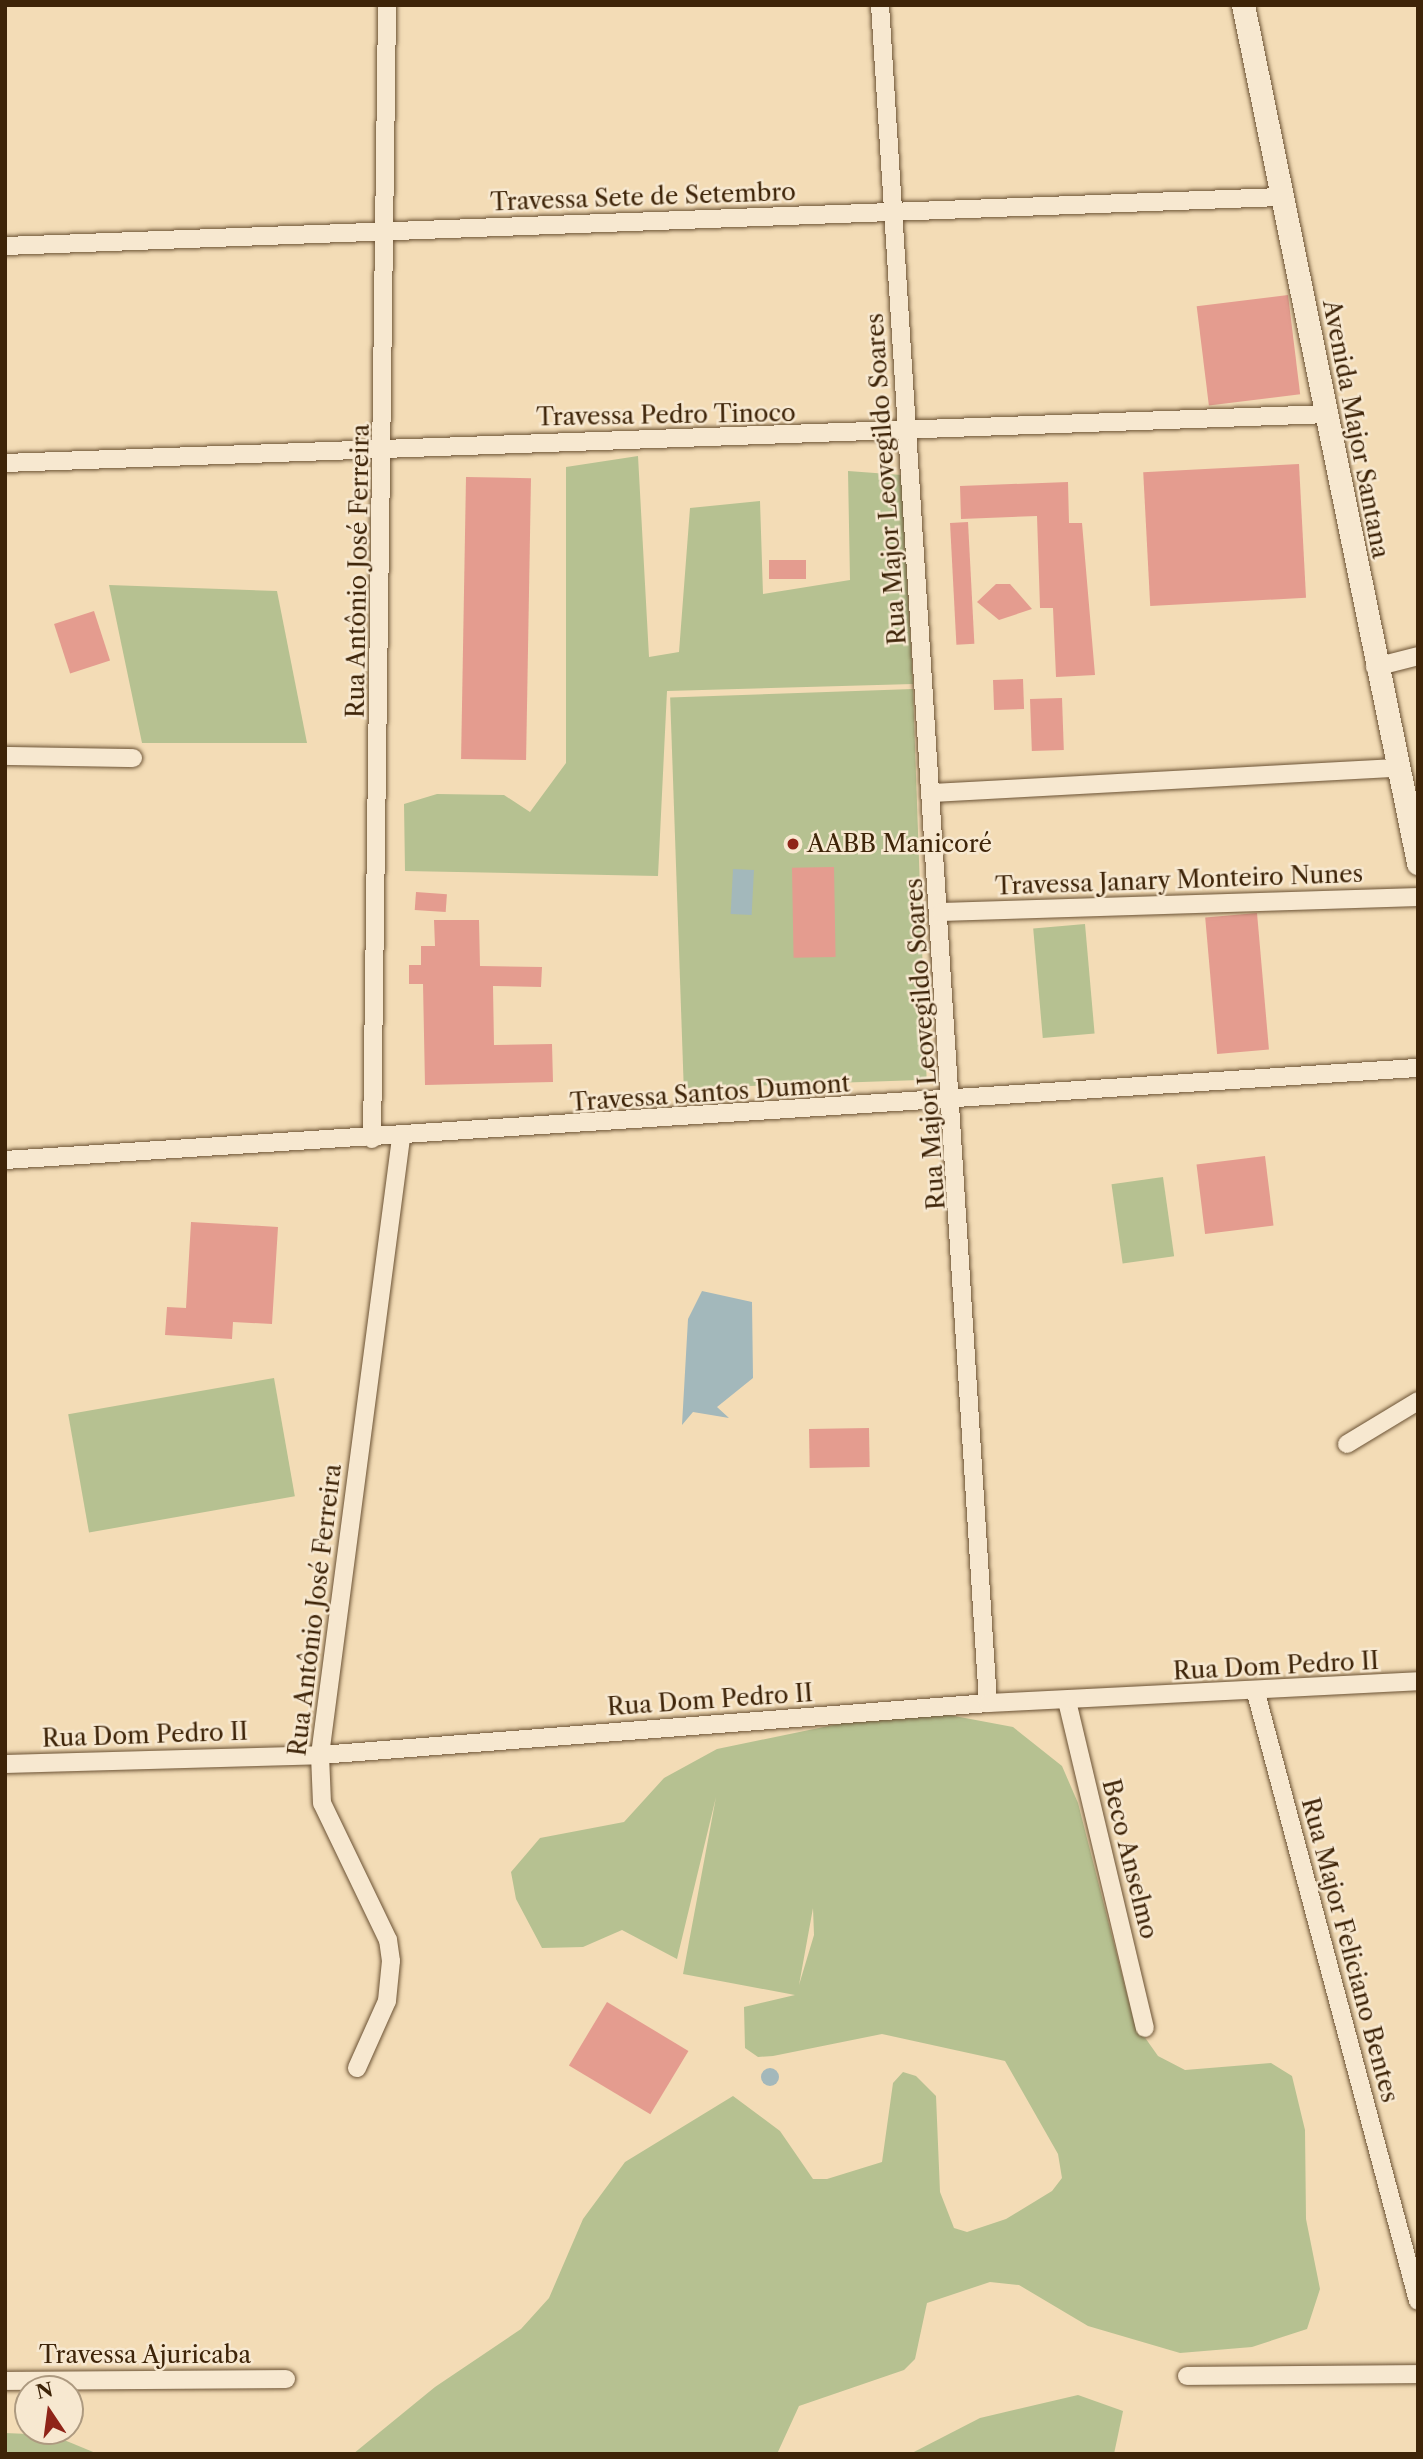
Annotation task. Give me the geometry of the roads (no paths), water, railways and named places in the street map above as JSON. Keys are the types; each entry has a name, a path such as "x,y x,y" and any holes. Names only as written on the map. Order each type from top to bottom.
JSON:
{"street":[{"name":"Rua Antônio José Ferreira","path":"372,1139 385,447 387,5"},
{"name":"Rua Major Leovegildo Soares","path":"880,5 905,434 942,912 988,1703"},
{"name":"Avenida Major Santana","path":"1242,5 1328,414 1396,768 1418,863"},
{"name":"Travessa Sete de Setembro","path":"5,246 1282,197"},
{"name":"Travessa Pedro Tinoco","path":"5,463 385,447 905,434 1328,414"},
{"path":"1376,667 1418,656"},
{"path":"5,756 133,758"},
{"path":"932,793 1396,768"},
{"name":"Travessa Janary Monteiro Nunes","path":"942,912 1418,897"},
{"name":"Travessa Santos Dumont","path":"5,1160 401,1138 1418,1068"},
{"name":"Rua Antônio José Ferreira","path":"357,2068 387,2001 391,1961 388,1940 322,1803 320,1755 401,1138"},
{"path":"1347,1444 1418,1401"},
{"name":"Rua Dom Pedro II","path":"5,1764 320,1755 988,1703 1256,1693 1418,1681"},
{"name":"Rua Major Feliciano Bentes","path":"1256,1693 1418,2301"},
{"name":"Beco Anselmo","path":"1066,1701 1145,2028"},
{"path":"1187,2376 1418,2374"},
{"name":"Travessa Ajuricaba","path":"5,2381 286,2379"}],"place":[{"name":"AABB Manicoré","path":"793,844"}]}
